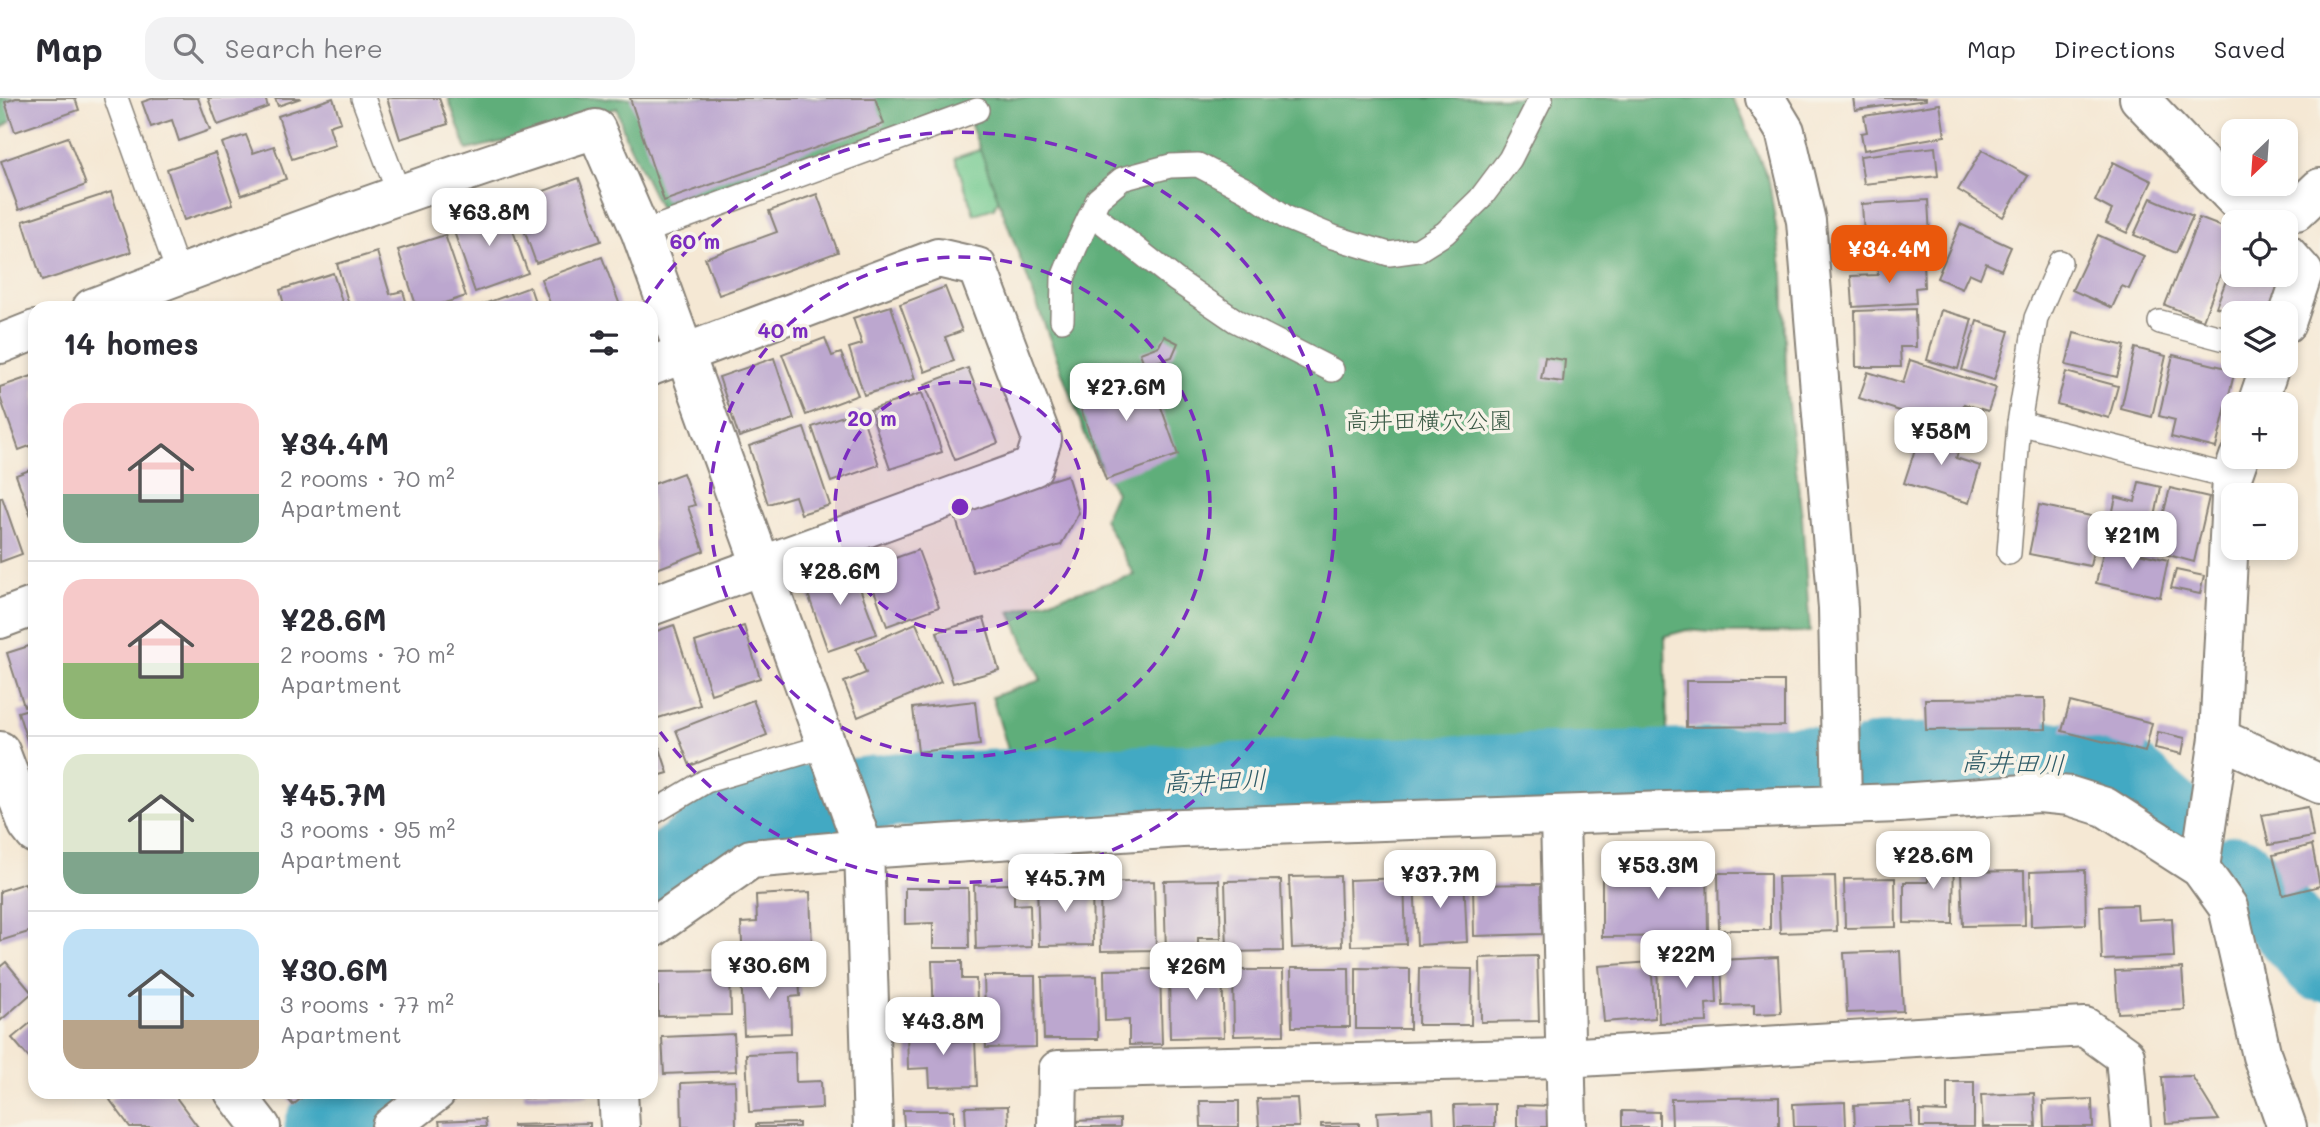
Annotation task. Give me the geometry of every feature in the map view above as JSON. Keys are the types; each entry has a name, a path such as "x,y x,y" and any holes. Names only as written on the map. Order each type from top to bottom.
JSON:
{"street":[{"path":"1765,98 1785,131 1806,221 1838,608 1842,805"},
{"path":"2139,98 2246,210"},
{"path":"110,301 399,194 596,130 641,233 655,301"},
{"path":"2194,155 2221,170"},
{"path":"2268,196 2296,211 2320,188"},
{"path":"658,604 1033,467 1042,439 977,267 938,258 667,359"},
{"path":"2298,266 2303,272 2298,287"},
{"path":"658,315 667,359 761,568 864,849 873,1127"},
{"path":"0,344 28,333"},
{"path":"2200,868 2219,738 2235,469"},
{"path":"0,619 28,609"},
{"path":"2219,738 2320,784"},
{"path":"0,751 25,830"},
{"path":"658,924 751,859 1182,828 1842,805 2039,793 2070,796 2105,807 2200,868 2228,907 2262,1056 2287,1127"},
{"path":"1560,816 1563,1058 1567,1127"},
{"path":"1056,1127 1058,1070 1563,1058 2085,1027 2125,1056 2131,1127"},
{"path":"239,1099 261,1127"},
{"path":"391,1127 427,1099"},
{"path":"618,1099 620,1127"}],"lane":[{"path":"116,98 179,275"},
{"path":"363,98 399,194"},
{"path":"1062,320 1063,278 1098,199 1122,179 1170,166 1198,165 1246,190 1287,218 1333,237 1389,254 1418,250 1445,233 1480,199 1510,159 1542,98"},
{"path":"641,233 977,110"},
{"path":"1092,214 1236,321 1332,370"},
{"path":"2009,553 2019,423 2036,318 2060,262"},
{"path":"2160,322 2221,338"},
{"path":"2019,423 2221,464"},
{"path":"658,810 706,781 838,778"}],"green space":[{"path":"0,98 29,98 17,117 0,129"},
{"name":"高井田横穴公園","path":"448,98 1731,98 1740,112 1769,181 1783,273 1787,396 1802,516 1810,632 1723,633 1687,630 1665,636 1667,733 1608,739 1531,738 1413,746 1348,754 1205,749 1012,763 992,697 1041,680 1010,612 1134,575 1104,519 1116,492 1090,448 965,109 849,144 660,209 625,136 617,108 539,133 467,150"},
{"path":"994,145 1007,182 994,208 974,214 955,158"}],"building":[{"path":"16,98 75,98 79,110 15,132 5,102"},
{"path":"154,98 198,98 210,130 179,141 172,120 151,127 142,102"},
{"path":"208,98 265,98 268,107 218,125"},
{"path":"275,98 301,98 278,106"},
{"path":"333,98 341,122 329,126 335,145 292,159 278,116"},
{"path":"387,98 439,98 448,124 400,139"},
{"path":"630,98 875,98 884,124 664,201"},
{"path":"1853,98 1926,98 1926,100 1855,110"},
{"path":"1940,104 1945,136 1864,150 1861,133 1867,132 1864,116"},
{"path":"246,135 253,153 274,146 286,179 241,195 222,143"},
{"path":"68,137 86,185 19,210 1,161"},
{"path":"1935,147 1938,176 1864,184 1860,156"},
{"path":"1982,150 2028,176 2003,217 1958,190"},
{"path":"215,153 233,204 184,220 167,169"},
{"path":"2113,162 2152,181 2127,233 2106,223 2112,210 2095,201"},
{"path":"579,178 601,241 536,263 514,202"},
{"path":"111,192 131,252 42,281 23,221"},
{"path":"817,194 838,252 719,295 705,258 777,232 769,211"},
{"path":"2151,198 2193,216 2176,253 2134,235"},
{"path":"1928,200 1930,237 1914,238 1914,249 1865,251 1862,204"},
{"path":"504,205 528,273 475,292 451,223"},
{"path":"2199,218 2221,226 2221,273 2203,320 2165,305"},
{"path":"1960,224 2011,247 2001,270 1986,263 1980,278 1969,273 1962,289 1937,278"},
{"path":"445,235 466,296 451,301 415,301 398,250"},
{"path":"2098,235 2144,256 2129,289 2122,286 2112,308 2072,290"},
{"path":"377,252 390,294 403,291 406,301 348,301 337,264"},
{"path":"602,257 618,301 549,301 541,279"},
{"path":"1923,261 1924,287 1915,288 1916,303 1853,307 1851,276 1878,275 1877,263"},
{"path":"333,273 342,301 283,301 280,290"},
{"path":"530,287 535,301 492,301"},
{"path":"945,287 962,331 945,337 954,361 925,372 900,304"},
{"path":"2224,287 2282,287 2277,301 2221,301 2221,309 2216,307"},
{"path":"891,306 915,379 864,395 849,348 862,344 853,318"},
{"path":"1915,309 1916,347 1900,347 1901,367 1856,367 1855,311"},
{"path":"1941,310 1972,319 1958,369 1927,360"},
{"path":"1977,321 2009,331 1994,380 1962,370"},
{"path":"2074,333 2125,346 2117,377 2066,365"},
{"path":"1164,336 1178,343 1172,357 1145,366 1140,353 1159,346"},
{"path":"825,338 832,356 841,353 858,395 806,415 782,354"},
{"path":"2135,348 2166,356 2152,417 2121,409"},
{"path":"2173,355 2221,367 2221,378 2233,378 2230,392 2221,392 2221,427 2216,448 2171,437 2175,420 2159,416"},
{"path":"1545,357 1565,360 1563,382 1541,379"},
{"path":"774,358 794,419 739,437 719,377"},
{"path":"1910,360 1996,388 1988,411 1964,404 1957,429 1859,398 1868,372 1903,383"},
{"path":"1140,366 1145,378 1150,376 1178,455 1106,480 1078,401 1083,399 1079,388"},
{"path":"968,368 998,443 955,460 925,384"},
{"path":"2066,372 2118,386 2109,418 2057,404"},
{"path":"28,377 28,447 19,450 0,397 0,387"},
{"path":"922,393 942,452 890,469 870,410"},
{"path":"860,410 879,465 831,482 812,427"},
{"path":"804,428 830,505 801,514 795,496 768,504 749,446"},
{"path":"1922,428 1962,441 1956,458 1980,466 1969,503 1904,483"},
{"path":"28,471 28,508 16,475"},
{"path":"683,473 695,505 688,507 704,551 658,568 658,482"},
{"path":"1067,475 1079,513 1061,545 973,572 953,510"},
{"path":"2139,482 2161,487 2149,547 2107,538 2116,497 2135,502"},
{"path":"2170,488 2209,497 2194,562 2154,551"},
{"path":"2,497 22,554 0,562 0,498"},
{"path":"2039,505 2100,518 2090,566 2029,554"},
{"path":"2105,545 2168,560 2160,597 2096,583"},
{"path":"918,550 939,607 887,626 866,568"},
{"path":"851,564 877,634 828,651 803,580"},
{"path":"2176,570 2204,576 2200,594 2171,588"},
{"path":"984,618 999,670 953,683 937,632"},
{"path":"916,623 941,682 858,717 844,682 866,673 856,649"},
{"path":"674,625 700,705 658,718 658,631"},
{"path":"744,626 760,678 711,694 695,642"},
{"path":"28,646 28,705 24,706 7,653"},
{"path":"1686,681 1784,681 1784,726 1686,727"},
{"path":"2045,698 2046,729 1926,730 1925,699"},
{"path":"753,700 767,735 690,766 676,730"},
{"path":"975,701 980,745 918,752 913,708"},
{"path":"2070,702 2152,723 2145,752 2062,731"},
{"path":"28,709 28,744 18,712"},
{"path":"2158,732 2185,738 2182,754 2155,748"},
{"path":"658,742 668,773 658,776"},
{"path":"2308,807 2313,837 2269,845 2262,815"},
{"path":"2312,845 2320,886 2283,895 2273,855"},
{"path":"1929,846 1954,846 1953,924 1904,923 1904,882 1928,882"},
{"path":"1707,859 1708,936 1602,937 1602,877 1650,876 1649,860"},
{"path":"2085,870 2086,924 2031,926 2030,872"},
{"path":"2024,871 2025,925 1963,926 1961,872"},
{"path":"1718,873 1770,873 1770,930 1719,930"},
{"path":"1340,876 1342,946 1292,948 1289,877"},
{"path":"1464,876 1467,942 1417,945 1414,878"},
{"path":"1835,876 1837,931 1780,933 1778,877"},
{"path":"1404,878 1406,944 1351,946 1349,880"},
{"path":"1895,878 1896,927 1845,928 1844,879"},
{"path":"1219,880 1221,938 1198,938 1198,951 1166,952 1164,881"},
{"path":"1281,880 1283,951 1227,952 1225,881"},
{"path":"1154,881 1156,950 1101,951 1100,883"},
{"path":"25,883 28,893 28,932 0,941 0,891"},
{"path":"1092,883 1093,945 1039,946 1037,884"},
{"path":"1014,884 1014,905 1030,904 1031,947 976,949 974,885"},
{"path":"1541,884 1542,934 1474,936 1473,885"},
{"path":"905,888 968,888 969,948 933,948 933,923 905,924"},
{"path":"810,892 812,948 788,949 788,959 743,961 741,923 757,922 756,895"},
{"path":"2137,905 2138,920 2172,918 2174,957 2102,960 2100,906"},
{"path":"1900,951 1903,1011 1847,1013 1844,953"},
{"path":"1537,956 1539,1021 1481,1022 1480,958"},
{"path":"1778,957 1781,1013 1754,1014 1754,1005 1723,1006 1721,960"},
{"path":"1715,959 1717,1003 1706,1004 1707,1022 1659,1023 1657,961"},
{"path":"932,961 962,961 962,979 976,979 978,1019 934,1020"},
{"path":"6,962 28,988 28,996 0,1021 0,967"},
{"path":"1651,962 1655,1018 1604,1022 1599,966"},
{"path":"1169,967 1222,967 1224,1037 1170,1038"},
{"path":"1291,968 1349,968 1350,1027 1292,1027"},
{"path":"1356,968 1410,969 1410,1029 1356,1029"},
{"path":"1419,968 1472,969 1471,1025 1418,1025"},
{"path":"2182,968 2185,1010 2118,1013 2115,971"},
{"path":"1160,969 1162,1044 1129,1045 1129,1020 1105,1021 1104,970"},
{"path":"1233,970 1283,970 1284,1035 1234,1036"},
{"path":"730,971 731,1015 658,1016 658,972"},
{"path":"799,971 800,996 790,997 791,1033 744,1035 741,973"},
{"path":"984,976 1035,976 1036,1047 986,1048"},
{"path":"1097,976 1098,1039 1044,1039 1042,977"},
{"path":"28,1025 28,1057 12,1038"},
{"path":"953,1028 953,1041 975,1040 977,1086 930,1087 929,1068 908,1069 907,1029"},
{"path":"734,1034 736,1071 664,1074 662,1037"},
{"path":"795,1052 796,1082 821,1081 822,1108 749,1112 746,1054"},
{"path":"2192,1076 2219,1120 2166,1123 2162,1077"},
{"path":"735,1081 736,1127 682,1127 681,1083"},
{"path":"1947,1082 1974,1082 1974,1127 1920,1127 1920,1111 1947,1112"},
{"path":"2034,1093 2036,1127 1983,1127 1981,1095"},
{"path":"1779,1097 1779,1127 1672,1127 1671,1099"},
{"path":"1297,1098 1299,1127 1259,1127 1257,1099"},
{"path":"177,1099 198,1127 130,1127 110,1100"},
{"path":"288,1099 300,1099 293,1105"},
{"path":"2092,1099 2093,1127 2044,1127 2043,1101"},
{"path":"1200,1101 1239,1101 1239,1127 1201,1127"},
{"path":"1845,1102 1846,1127 1794,1127 1793,1104"},
{"path":"1911,1103 1912,1127 1855,1127 1854,1105"},
{"path":"1495,1104 1495,1127 1455,1127 1454,1105"},
{"path":"1517,1105 1556,1106 1556,1127 1517,1127"},
{"path":"1008,1106 1009,1127 966,1127 965,1107"},
{"path":"1433,1109 1434,1127 1378,1127 1377,1112"},
{"path":"903,1110 954,1110 954,1127 904,1127"},
{"path":"1622,1111 1659,1112 1659,1127 1622,1127"},
{"path":"485,1119 486,1127 440,1127 439,1121"},
{"path":"1120,1119 1120,1127 1074,1127 1074,1121"},
{"path":"590,1123 590,1127 513,1127 513,1125"},
{"path":"799,1123 799,1127 756,1127 756,1124"},
{"path":"1359,1123 1359,1127 1321,1127 1321,1124"}],"waterway":[{"name":"高井田川","path":"1879,761 2049,758 2119,771 2172,817"},
{"name":"高井田川","path":"658,876 749,810 896,790 1804,763"},
{"name":"高井田川","path":"2236,872 2257,890 2320,964"},
{"name":"高井田川","path":"322,1127 364,1099"}]}
